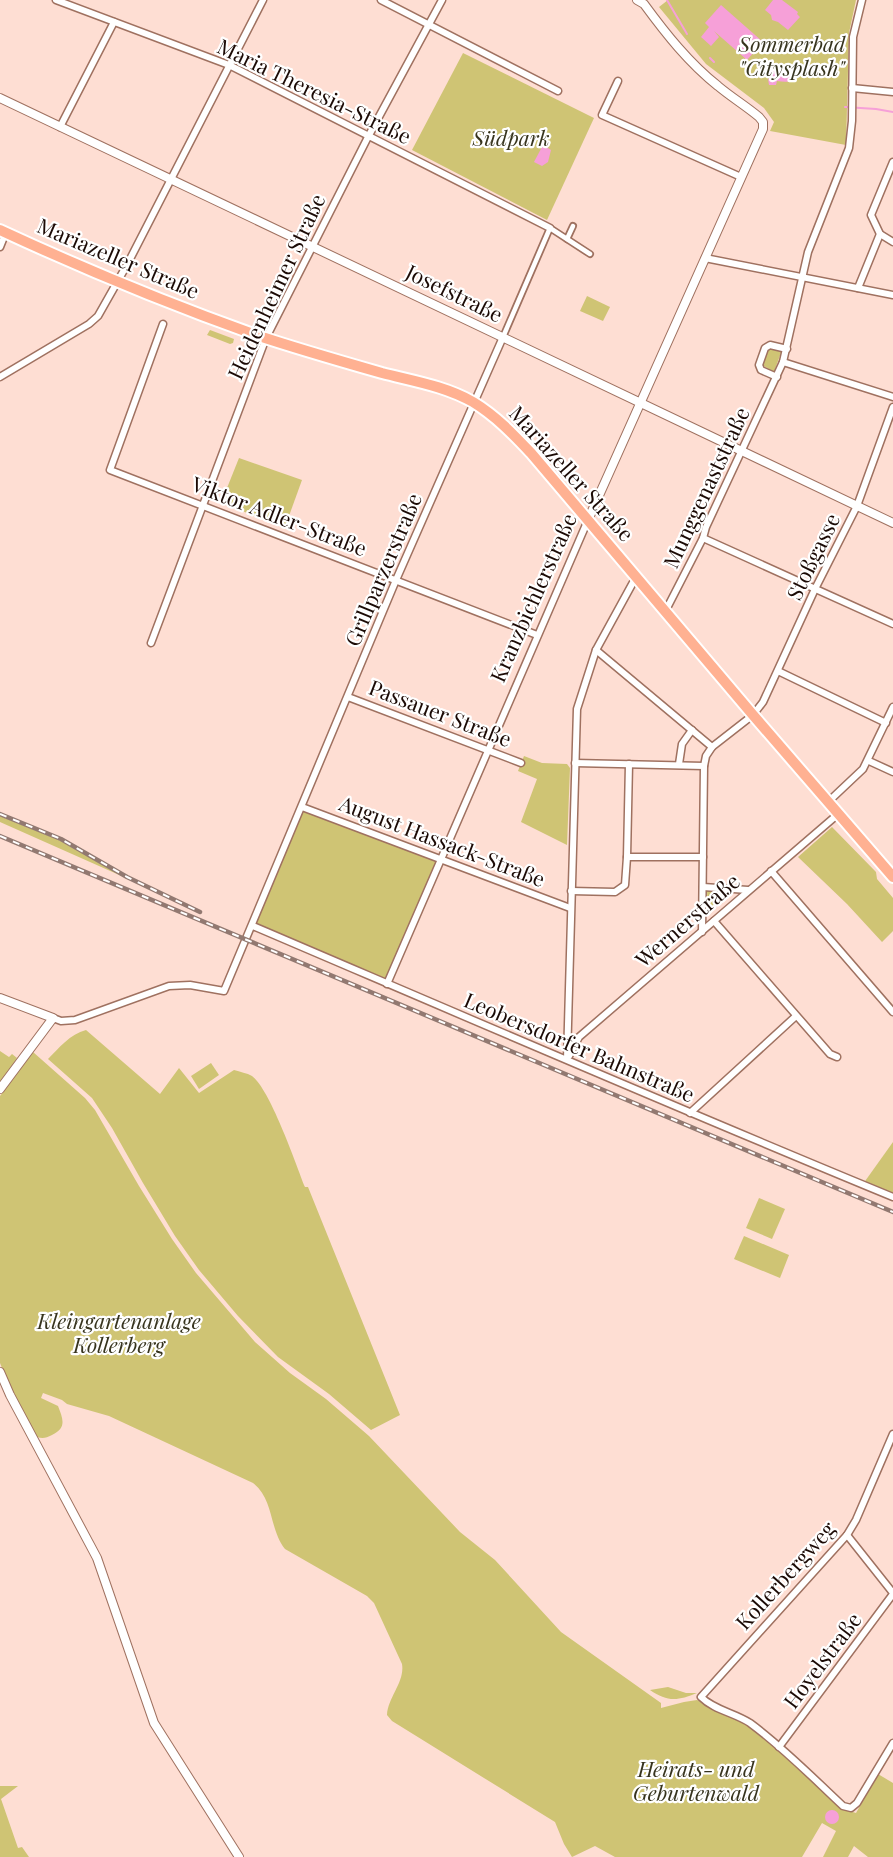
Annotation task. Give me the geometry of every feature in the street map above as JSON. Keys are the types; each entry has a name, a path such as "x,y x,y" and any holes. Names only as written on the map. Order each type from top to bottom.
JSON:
{"main road":[{"name":"Mariazeller Straße","path":"3,234 117,282 266,338 445,390 473,403 504,425 531,453 893,878"}],"street":[{"name":"Maria Theresia-Straße","path":"56,0 229,66 550,228"},
{"path":"0,377 93,321 117,282 263,0"},
{"path":"381,0 558,91"},
{"name":"Heidenheimer Straße","path":"151,643 266,338 368,137 442,0"},
{"name":"Munggenaststraße","path":"665,612 704,538 706,527 783,362 808,252 849,148 853,102 853,37 862,0"},
{"name":"Kranzbichlerstraße","path":"387,984 537,635 762,131 763,122 759,117 699,70 644,1"},
{"path":"60,127 114,22"},
{"path":"618,81 602,115 741,177"},
{"path":"852,88 893,93"},
{"name":"Josefstraße","path":"0,98 893,523"},
{"path":"893,162 871,213 880,234 893,242"},
{"path":"567,239 573,226"},
{"path":"550,228 590,254"},
{"name":"Grillparzerstraße","path":"53,1018 61,1021 75,1020 170,986 190,985 224,991 396,580 550,228"},
{"path":"0,247 3,234"},
{"path":"858,288 880,234"},
{"path":"705,258 893,295"},
{"name":"Viktor Adler-Straße","path":"163,324 110,470 537,635"},
{"path":"777,376 761,370 759,365 765,348 770,345 787,349"},
{"path":"783,362 893,397"},
{"name":"Stoßgasse","path":"712,747 753,715 763,702 815,589 857,506 893,407"},
{"path":"704,538 893,624"},
{"path":"567,1059 578,709 596,650 636,577"},
{"path":"596,650 712,747 704,766 702,932"},
{"path":"778,671 886,723"},
{"name":"Passauer Straße","path":"348,697 521,762"},
{"path":"827,803 863,769 893,707"},
{"path":"679,764 682,744 692,730"},
{"path":"869,760 893,772"},
{"path":"575,763 704,766"},
{"path":"571,891 615,892 625,885 629,764"},
{"name":"August Hassack-Straße","path":"302,807 570,908"},
{"name":"Wernerstraße","path":"567,1059 579,1037 837,815"},
{"path":"627,857 703,857"},
{"path":"771,871 893,1012"},
{"path":"703,887 748,890"},
{"path":"714,921 830,1054 837,1057"},
{"name":"Leobersdorfer Bahnstraße","path":"253,926 457,1015 893,1197"},
{"path":"0,998 53,1018 0,1089"},
{"path":"690,1113 796,1016"},
{"path":"0,1372 97,1557 154,1722 239,1857"},
{"name":"Kollerbergweg","path":"779,1747 745,1720 701,1697 847,1535 856,1520 893,1434"},
{"path":"847,1535 893,1594"},
{"name":"Hoyelstraße","path":"779,1747 893,1594"},
{"path":"779,1747 843,1806 851,1808 857,1803 893,1743"}],"green space":[{"name":"Sommerbad \"Citysplash\"","path":"668,0 856,0 849,33 846,145 770,131 774,122 764,108 706,64 659,7"},
{"name":"Südpark","path":"463,53 594,118 547,220 412,150"},
{"path":"587,296 610,307 603,321 580,311"},
{"path":"210,330 234,339 233,343 230,344 207,335"},
{"path":"771,347 782,350 774,372 762,365 767,349"},
{"path":"239,458 302,480 285,527 221,503"},
{"path":"524,756 542,763 567,764 570,768 567,845 521,822 537,779 518,771"},
{"path":"302,807 441,860 387,984 253,926"},
{"path":"0,816 59,840 126,878 0,822"},
{"path":"832,827 876,872 877,879 893,898 893,931 882,942 847,904 798,857"},
{"path":"728,890 731,893 721,902 718,899 713,903 715,907 708,911 707,891"},
{"path":"86,1030 160,1094 179,1068 199,1093 234,1070 252,1076 259,1084 282,1128 305,1187 308,1187 400,1415 371,1430 329,1394 278,1357 238,1316 199,1270 175,1236 92,1098 48,1059 70,1038"},
{"path":"0,1051 9,1057 12,1054 17,1058 0,1084"},
{"path":"33,1052 85,1098 95,1110 172,1239 196,1273 255,1342 369,1436 460,1532 495,1560 561,1632 661,1703 661,1708 697,1700 744,1722 778,1749 843,1809 856,1813 878,1774 893,1783 893,1857 868,1857 854,1846 848,1857 823,1857 836,1831 822,1823 802,1857 615,1857 595,1846 572,1857 555,1822 392,1721 387,1715 388,1708 401,1677 402,1664 374,1603 367,1596 285,1549 276,1532 265,1497 253,1483 109,1416 67,1404 43,1393 41,1398 58,1406 62,1426 52,1435 44,1438 37,1437 0,1363 0,1096"},
{"path":"211,1063 219,1075 199,1089 191,1076"},
{"path":"893,1142 893,1197 863,1184"},
{"path":"759,1198 785,1209 772,1239 746,1228"},
{"path":"744,1236 789,1255 780,1278 734,1259"},
{"path":"668,1687 686,1693 697,1693 673,1699 662,1697 650,1690"},
{"path":"0,1786 18,1786 1,1799 18,1848 22,1847 29,1857 0,1857"}],"shaded area":[{"path":"773,0 782,0 798,12 800,17 788,30 772,20 771,15 765,10"},
{"path":"721,5 763,42 747,60 714,31 719,37 711,46 701,37 709,27 705,23"},
{"path":"771,64 775,66 775,77 784,68 794,72 793,79 777,81 776,85 769,85 768,79 772,77 772,74 769,74"},
{"path":"543,145 551,150 548,162 542,166 534,162"},
{"path":"832,1810 837,1812 839,1817 837,1822 832,1824 827,1822 825,1817 827,1812"}],"waterway":[{"path":"667,0 687,34"},
{"path":"710,58 714,62"},
{"path":"845,107 893,112"}],"railway":[{"path":"0,814 61,839 127,877 200,912"},
{"path":"0,836 893,1212"}],"park label":[{"name":"Kleingartenanlage Kollerberg","path":"119,1334"},
{"name":"Heirats- und Geburtenwald","path":"696,1782"}]}
